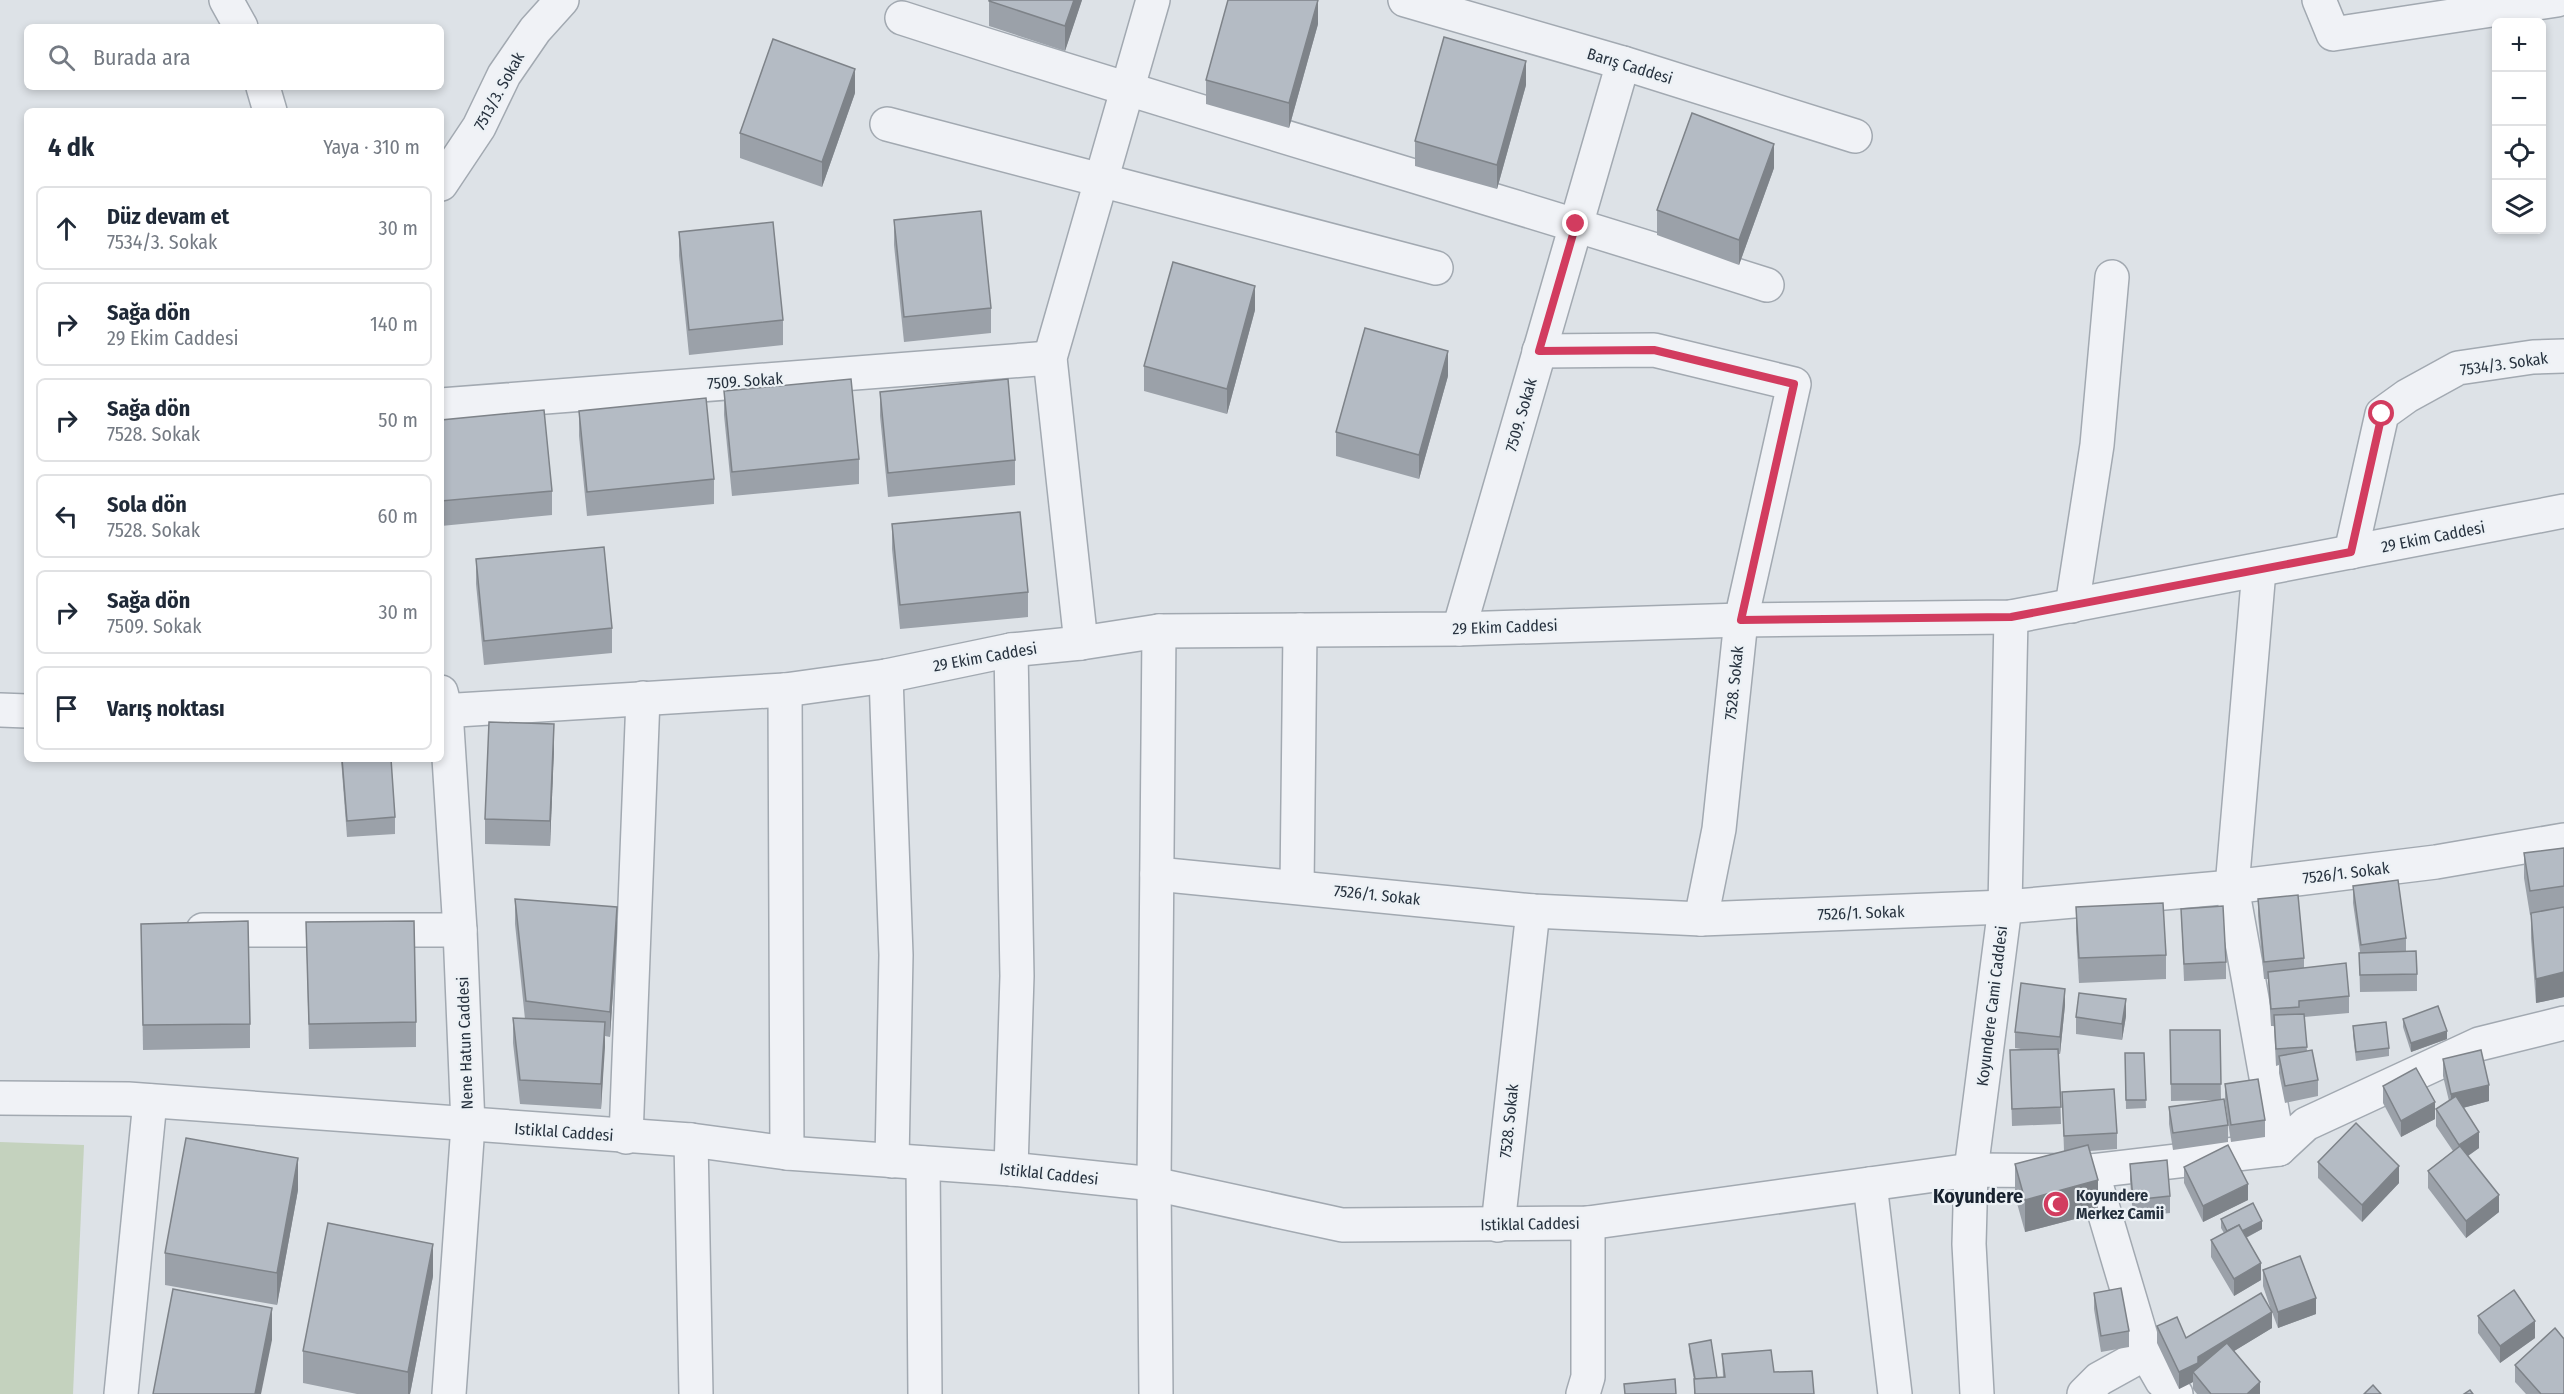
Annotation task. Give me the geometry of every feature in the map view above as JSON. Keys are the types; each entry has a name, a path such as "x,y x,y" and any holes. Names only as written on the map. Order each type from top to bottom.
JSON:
{"street":[{"path":"226,0 239,24"},
{"name":"7513/3. Sokak","path":"444,180 479,127 504,75 535,30 562,0"},
{"path":"1081,644 1050,358 1154,0"},
{"name":"Barış Caddesi","path":"1405,0 1623,63 1855,136"},
{"path":"2319,0 2333,34 2558,0"},
{"path":"902,18 1127,91 1576,224 1767,285"},
{"name":"7509. Sokak","path":"1460,629 1623,63"},
{"path":"264,90 269,108"},
{"path":"886,124 1436,268"},
{"path":"2072,606 2097,445 2112,277"},
{"name":"7528. Sokak","path":"1539,351 1654,350 1794,384 1741,620 1719,829 1701,919"},
{"name":"7534/3. Sokak","path":"2351,552 2382,414 2408,396 2458,369 2533,357 2564,356"},
{"name":"7509. Sokak","path":"444,405 1050,358"},
{"name":"29 Ekim Caddesi","path":"444,705 785,690 886,676 1011,650 1081,644 1159,632 1460,629 1741,620 2011,617 2564,511"},
{"path":"2259,570 2232,887 2278,1149"},
{"name":"Koyundere Cami Caddesi","path":"1977,1394 1969,1244 1971,1170 2005,907 2011,617"},
{"path":"1297,887 1300,630"},
{"path":"1156,1394 1154,1184 1159,632"},
{"path":"1011,650 1017,976 1011,1169"},
{"path":"886,676 896,955 925,1394"},
{"path":"785,690 787,1153"},
{"path":"626,1137 643,698"},
{"path":"0,711 24,711"},
{"name":"Nene Hatun Caddesi","path":"444,718 460,930 468,1125 449,1394"},
{"name":"7526/1. Sokak","path":"1157,873 1533,911 1701,919 2005,907 2232,887 2436,862 2564,840"},
{"name":"7528. Sokak","path":"1498,1224 1533,911"},
{"path":"177,930 460,930"},
{"path":"2278,1149 2306,1124 2479,1044 2564,1023"},
{"name":"Istiklal Caddesi","path":"0,1098 150,1101 691,1140 787,1153 1011,1169 1154,1184 1342,1225 1588,1223 1971,1170 2092,1172 2278,1149"},
{"path":"121,1394 150,1101"},
{"path":"691,1140 696,1394"},
{"path":"2092,1172 2146,1353 2162,1381 2176,1394"},
{"path":"1870,1184 1895,1394"},
{"path":"1583,1394 1588,1377 1588,1223"},
{"path":"2084,1394 2099,1379 2146,1353"}],"green space":[{"path":"0,1142 84,1145 73,1394 0,1394"}],"building":[{"path":"989,0 1074,0 1065,26"},
{"path":"1228,0 1318,0 1289,103 1206,80"},
{"path":"1444,37 1526,61 1497,165 1415,141"},
{"path":"773,39 855,69 822,162 740,133"},
{"path":"1692,113 1774,144 1739,240 1657,210"},
{"path":"981,211 991,308 904,317 894,220"},
{"path":"773,222 783,320 689,330 679,232"},
{"path":"1173,262 1255,286 1227,389 1144,366"},
{"path":"1365,328 1448,351 1419,455 1336,432"},
{"path":"851,379 859,459 732,472 724,391"},
{"path":"1008,379 1015,460 888,473 880,392"},
{"path":"706,398 714,479 587,492 579,411"},
{"path":"544,410 552,491 444,501 444,420"},
{"path":"1020,512 1028,592 900,605 892,524"},
{"path":"604,547 612,628 484,641 476,559"},
{"path":"489,722 554,724 550,821 485,819"},
{"path":"342,762 391,762 395,817 347,821"},
{"path":"2564,848 2564,886 2530,891 2524,853"},
{"path":"2398,880 2406,938 2361,945 2353,886"},
{"path":"2298,895 2304,958 2264,962 2258,899"},
{"path":"515,899 617,907 610,1012 526,1001"},
{"path":"2163,903 2166,955 2079,958 2076,907"},
{"path":"2223,906 2226,962 2184,964 2181,909"},
{"path":"2564,907 2564,972 2536,979 2531,913"},
{"path":"248,921 250,1024 143,1025 141,924"},
{"path":"414,921 416,1022 309,1024 306,922"},
{"path":"2416,951 2417,974 2360,975 2359,953"},
{"path":"2346,963 2349,996 2299,1001 2299,1007 2271,1009 2268,972"},
{"path":"2021,983 2065,989 2060,1037 2015,1032"},
{"path":"2079,993 2126,999 2122,1024 2076,1017"},
{"path":"2438,1006 2447,1031 2411,1043 2403,1019"},
{"path":"2304,1014 2307,1047 2276,1049 2274,1015"},
{"path":"513,1018 605,1022 601,1084 520,1080"},
{"path":"2386,1022 2389,1048 2356,1052 2353,1026"},
{"path":"2170,1030 2220,1030 2221,1084 2171,1084"},
{"path":"2058,1049 2061,1107 2012,1109 2010,1050"},
{"path":"2312,1050 2318,1080 2285,1086 2279,1056"},
{"path":"2481,1050 2489,1085 2451,1094 2443,1059"},
{"path":"2125,1053 2144,1053 2146,1100 2126,1100"},
{"path":"2416,1068 2435,1102 2401,1121 2383,1086"},
{"path":"2258,1079 2265,1120 2231,1125 2225,1084"},
{"path":"2114,1089 2117,1133 2064,1136 2062,1092"},
{"path":"2456,1096 2479,1132 2459,1145 2436,1109"},
{"path":"2224,1099 2228,1125 2173,1133 2169,1107"},
{"path":"2356,1123 2399,1166 2362,1205 2318,1162"},
{"path":"186,1138 298,1158 277,1273 165,1253"},
{"path":"2088,1145 2098,1180 2025,1200 2015,1164"},
{"path":"2228,1145 2248,1184 2203,1206 2184,1167"},
{"path":"2460,1146 2499,1195 2466,1221 2428,1171"},
{"path":"2167,1160 2170,1196 2133,1200 2130,1164"},
{"path":"2253,1203 2262,1221 2242,1231 2239,1225 2227,1231 2221,1219"},
{"path":"328,1223 433,1244 408,1372 303,1351"},
{"path":"2239,1225 2261,1263 2234,1279 2211,1240"},
{"path":"2300,1256 2316,1298 2278,1312 2263,1270"},
{"path":"2121,1288 2129,1331 2101,1336 2094,1293"},
{"path":"173,1289 272,1308 255,1394 153,1394"},
{"path":"2514,1290 2535,1321 2500,1346 2478,1316"},
{"path":"2261,1293 2272,1312 2198,1357 2198,1363 2179,1372 2157,1326 2177,1317 2186,1338"},
{"path":"2555,1328 2564,1339 2564,1394 2541,1394 2515,1365"},
{"path":"1711,1340 1717,1378 1695,1379 1689,1344"},
{"path":"2227,1343 2260,1382 2247,1394 2211,1394 2193,1372"},
{"path":"1771,1350 1774,1372 1812,1371 1814,1394 1695,1394 1694,1379 1725,1377 1722,1354"},
{"path":"1675,1379 1676,1394 1625,1394 1624,1384"},
{"path":"2373,1385 2381,1394 2364,1394"}],"place":[{"name":"Koyundere Merkez Camii","path":"2056,1204"}],"district":[{"name":"Koyundere","path":"1978,1196"}],"route":[{"path":"1576,224 1539,351 1654,350 1794,384 1741,620 2011,617 2351,552 2382,414"}]}
